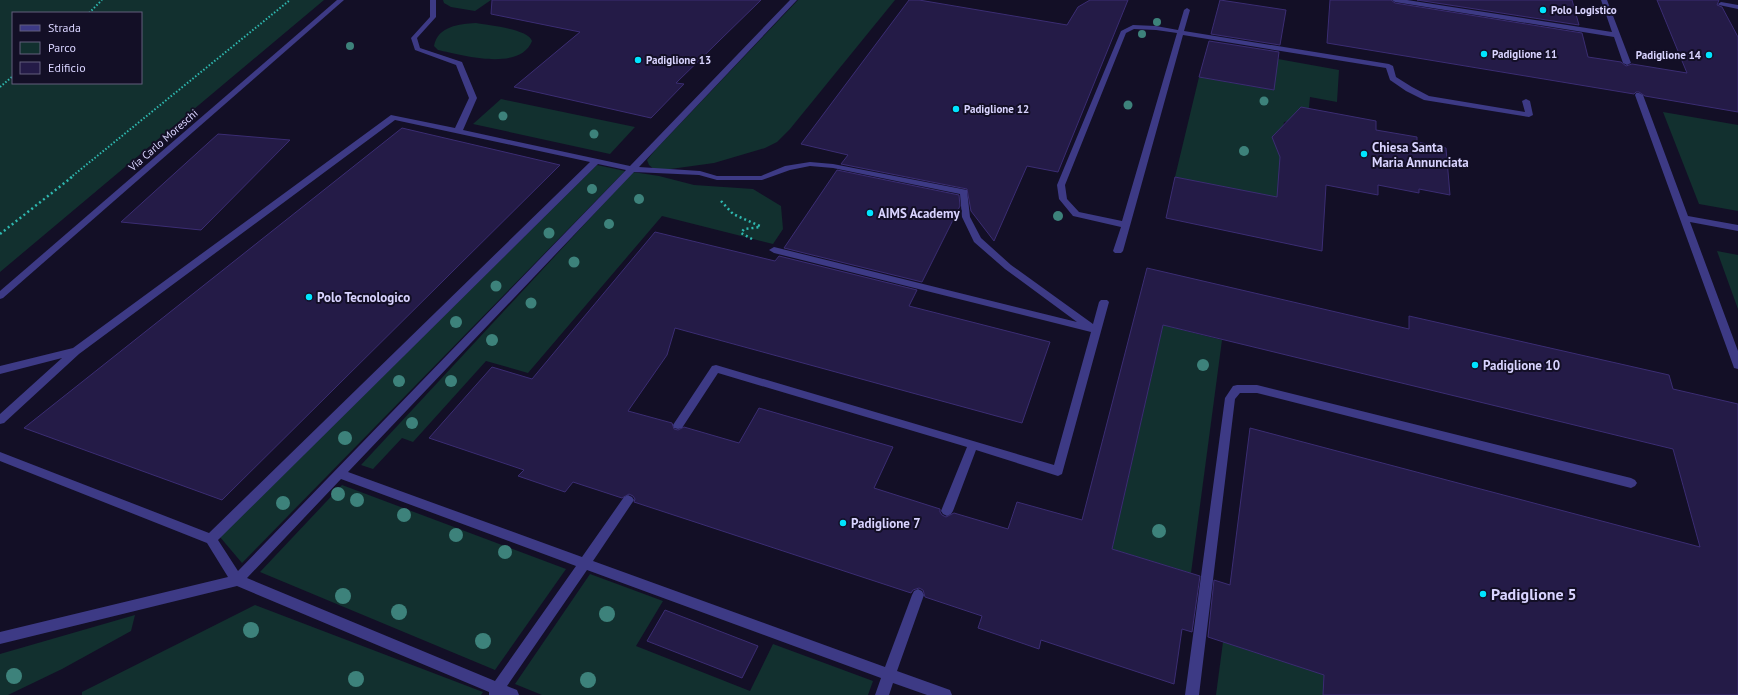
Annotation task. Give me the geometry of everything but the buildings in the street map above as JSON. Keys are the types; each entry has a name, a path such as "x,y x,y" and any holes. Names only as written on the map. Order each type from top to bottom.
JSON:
{"street":[{"name":"Via Carlo Moreschi","path":"0,296 340,0"},
{"path":"433,0 433,17 414,38 417,49 459,64 473,98 458,131"},
{"path":"0,638 237,580 794,0"},
{"path":"1395,0 1617,35"},
{"path":"1604,0 1627,63"},
{"path":"1721,4 1738,7"},
{"path":"1118,251 1187,10"},
{"path":"1126,225 1076,214 1063,199 1061,185 1124,32 1133,27 1156,28 1389,66 1393,78 1409,90 1427,98 1530,116 1526,101"},
{"path":"1639,95 1738,365"},
{"path":"0,420 76,351 394,117 632,169 700,173 717,178 762,178 788,168 817,164 964,192 966,217 977,240 1008,267 1096,331"},
{"path":"211,539 596,161"},
{"path":"1684,218 1738,228"},
{"path":"774,250 1096,331"},
{"path":"678,425 716,369 1058,471 1104,302"},
{"path":"0,370 76,351"},
{"path":"1192,695 1230,398 1237,389 1257,389 1631,483"},
{"path":"947,510 973,445"},
{"path":"0,456 211,539 237,580 496,692 512,695"},
{"path":"339,474 945,695"},
{"path":"496,692 628,500"},
{"path":"882,695 918,595"}],"path":[{"path":"90,12 102,0"},
{"path":"0,234 290,0"},
{"path":"0,87 12,77"},
{"path":"720,200 733,214 762,227"}],"green space":[{"path":"0,0 324,0 0,272"},
{"path":"443,0 491,0 475,11 451,7 444,3"},
{"path":"798,0 895,0 790,129 777,142 765,148 714,163 656,171 649,165 647,160 656,149"},
{"path":"476,23 498,26 524,33 532,41 525,50 515,56 503,59 475,58 438,50 434,46 436,39 440,34 450,27"},
{"path":"1278,59 1339,70 1337,102 1310,97 1308,117 1284,122 1283,127 1299,202 1175,177 1199,77 1273,90"},
{"path":"501,99 635,127 610,154 473,124"},
{"path":"1663,112 1738,125 1738,211 1699,204"},
{"path":"597,165 625,171 242,563 220,537"},
{"path":"633,172 659,176 694,185 753,189 781,206 783,229 773,244 662,216 528,373 486,361 413,442 402,438 373,469 361,465"},
{"path":"1717,251 1738,255 1738,309"},
{"path":"1163,325 1222,340 1191,573 1112,549"},
{"path":"342,485 566,569 495,670 260,572"},
{"path":"590,574 663,601 636,646 750,691 773,644 873,681 868,695 542,695 515,684"},
{"path":"255,605 483,692 481,695 82,695 82,692"},
{"path":"135,615 131,631 62,669 8,695 0,695 0,654"},
{"path":"1223,642 1324,675 1323,695 1216,695"}],"place":[{"name":"Polo Logistico","path":"1543,10"},
{"name":"Padiglione 11","path":"1484,54"},
{"name":"Padiglione 14","path":"1709,55"},
{"name":"Padiglione 13","path":"638,60"},
{"name":"Padiglione 12","path":"956,109"},
{"name":"Chiesa Santa Maria Annunciata","path":"1364,154"},
{"name":"AIMS Academy","path":"870,213"},
{"name":"Polo Tecnologico","path":"309,297"},
{"name":"Padiglione 10","path":"1475,365"},
{"name":"Padiglione 7","path":"843,523"},
{"name":"Padiglione 5","path":"1483,594"}]}
